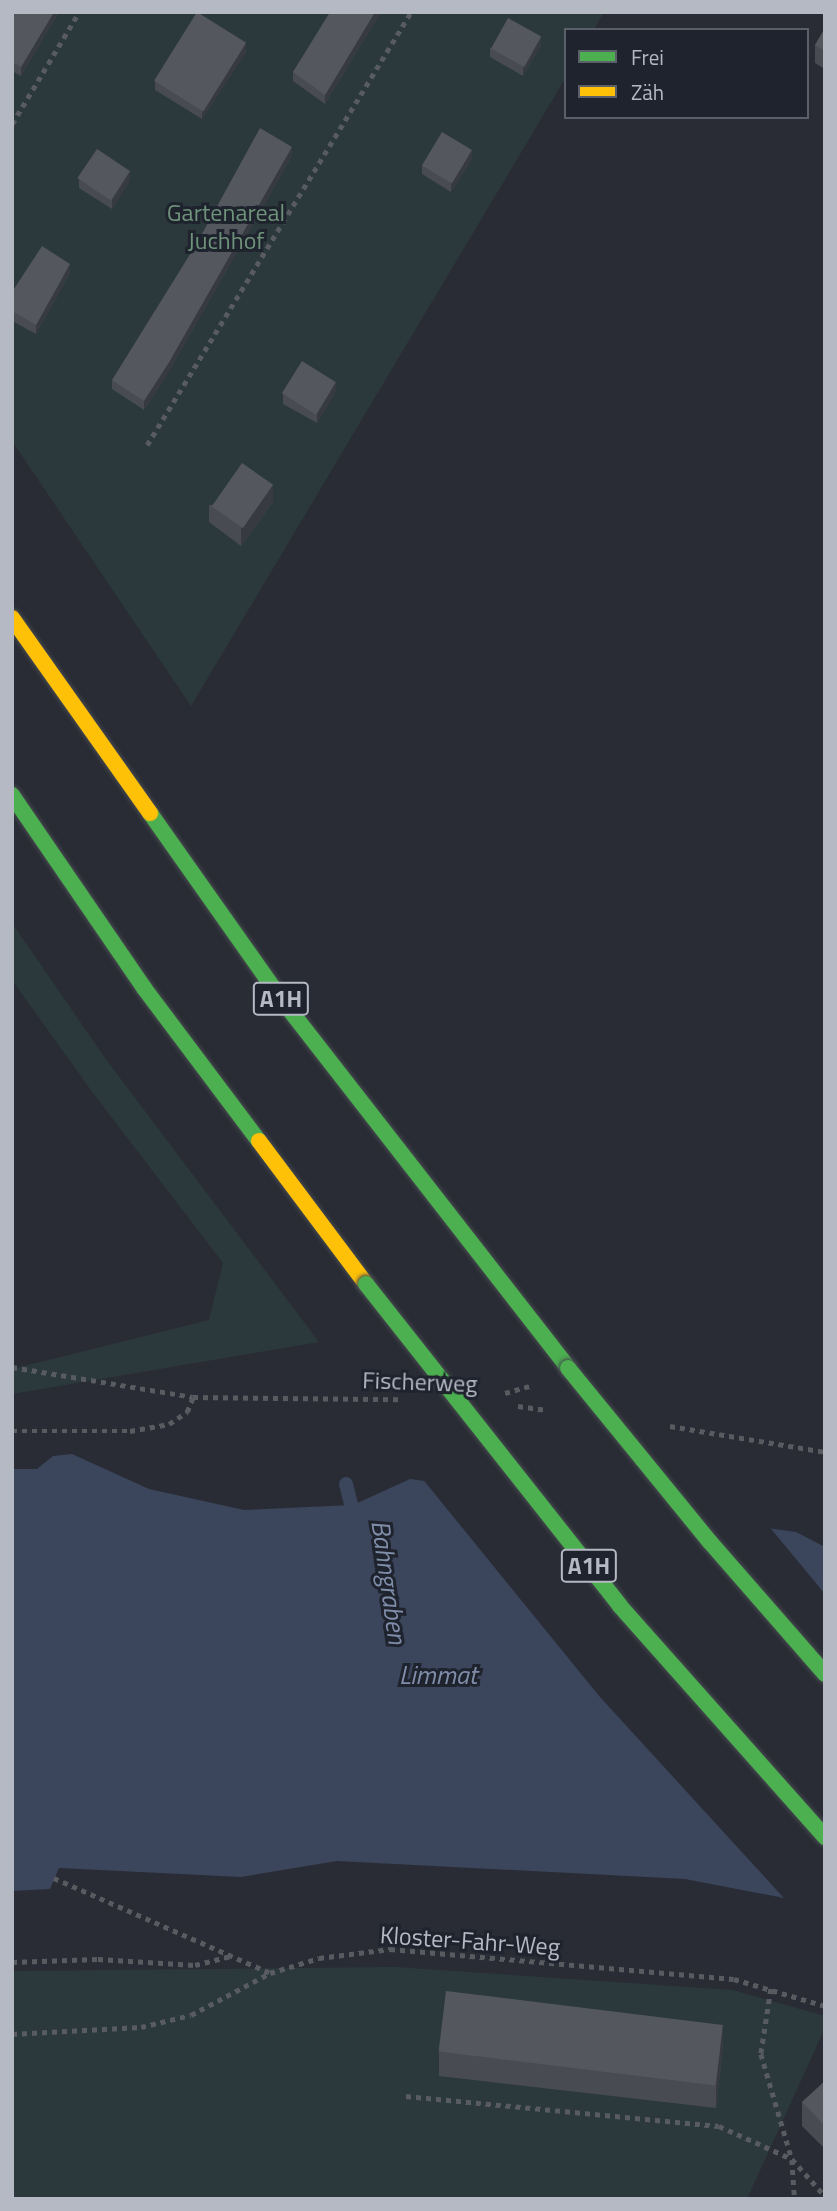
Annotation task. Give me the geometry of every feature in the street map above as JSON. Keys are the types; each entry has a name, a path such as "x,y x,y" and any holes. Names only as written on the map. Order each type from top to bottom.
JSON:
{"highway":[{"name":"A1H","path":"12,618 282,1000 568,1368 710,1542 825,1674"},
{"name":"A1H","path":"12,795 144,988 366,1284 620,1605 825,1837"}],"path":[{"path":"12,124 79,12"},
{"path":"147,445 411,12"},
{"name":"Fischerweg","path":"12,1367 193,1398 413,1399"},
{"path":"492,1397 541,1382"},
{"path":"12,1431 130,1431 169,1424 187,1412 193,1398"},
{"name":"Fischerweg","path":"507,1405 561,1412"},
{"path":"668,1425 825,1452"},
{"path":"54,1878 270,1973"},
{"name":"Kloster-Fahr-Weg","path":"12,2034 141,2027 191,2015 270,1973 319,1958 390,1949 734,1979 825,2006"},
{"path":"12,1962 98,1959 195,1965 230,1956"},
{"path":"771,1989 761,2054 792,2159 795,2199"},
{"path":"406,2096 719,2126 792,2159 825,2196"}],"green space":[{"name":"Gartenareal Juchhof","path":"12,12 604,12 595,28 564,28 564,80 191,706 12,441"},
{"path":"12,923 105,1058 319,1342 12,1394 12,1369 209,1320 223,1263 93,1093 12,980"},
{"path":"395,1967 733,1990 825,2016 825,2028 747,2199 12,2199 12,1971"}],"water":[{"name":"Limmat","path":"72,1454 149,1489 244,1510 353,1505 410,1479 796,1532 825,1547 825,1906 685,1879 337,1861 241,1877 59,1868 50,1889 12,1891 12,1469 37,1469 53,1456"}],"pier":[{"path":"421,1477 767,1524 825,1594 825,1909 788,1902 783,1897 600,1697"}],"building":[{"path":"12,12 54,12 21,67 12,62"},
{"path":"197,12 246,43 203,111 154,81"},
{"path":"330,12 375,12 325,95 293,72"},
{"path":"508,18 541,36 524,67 491,49"},
{"path":"825,28 825,51 815,45"},
{"path":"260,128 292,147 168,364 144,401 112,380 197,243"},
{"path":"442,132 472,150 452,183 422,165"},
{"path":"97,149 130,171 111,200 77,178"},
{"path":"42,246 70,264 36,325 12,311 12,292"},
{"path":"302,361 336,382 316,414 282,393"},
{"path":"242,463 273,485 243,528 212,506"},
{"path":"446,1991 723,2025 715,2086 439,2052"},
{"path":"825,2081 825,2126 802,2102"}],"waterway":[{"name":"Bahngraben","path":"346,1484 356,1524"}],"traffic: fast":[{"path":"12,795 144,988 259,1141"},
{"path":"150,813 282,1000 568,1368"},
{"path":"366,1284 620,1606 825,1837"},
{"path":"568,1368 710,1542 825,1674"}],"traffic: slow":[{"path":"12,618 150,813"},
{"path":"259,1141 366,1284"}]}
